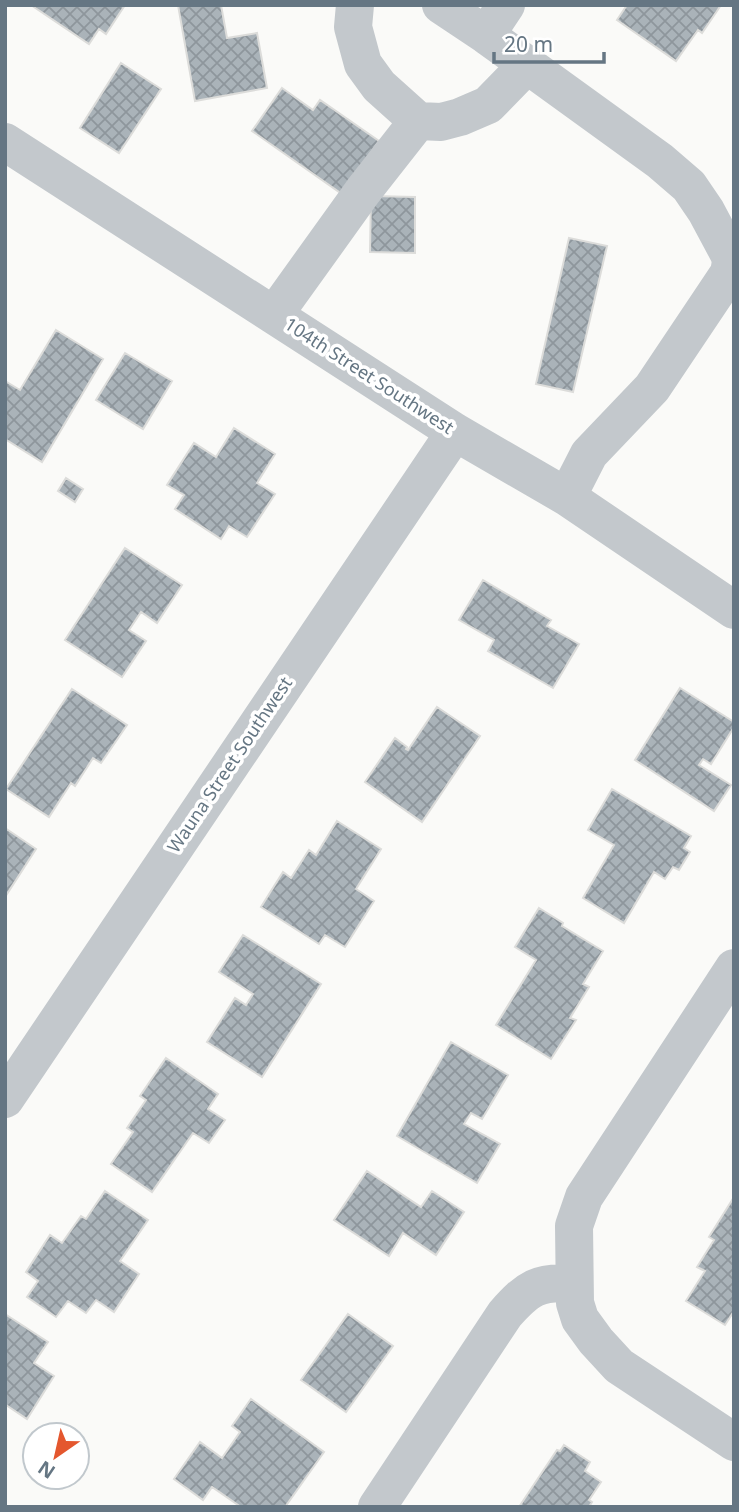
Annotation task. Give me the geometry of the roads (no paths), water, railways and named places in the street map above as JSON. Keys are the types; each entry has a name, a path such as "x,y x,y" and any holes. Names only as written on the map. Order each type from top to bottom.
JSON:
{"street":[{"path":"355,5 354,27 363,64 379,86 418,121 441,122 488,105 527,65"},
{"path":"441,5 496,20 527,65 660,161 689,186 731,253 729,273 652,388 589,454 568,497"},
{"path":"274,314 363,191 418,121"},
{"name":"104th Street Southwest","path":"6,144 455,432 568,497 734,610"},
{"name":"Wauna Street Southwest","path":"5,1099 455,432"},
{"path":"734,968 584,1197 574,1226 575,1303 580,1320 619,1366 734,1442"},
{"path":"377,1507 505,1314 522,1295 535,1287 558,1282 574,1284"}]}
